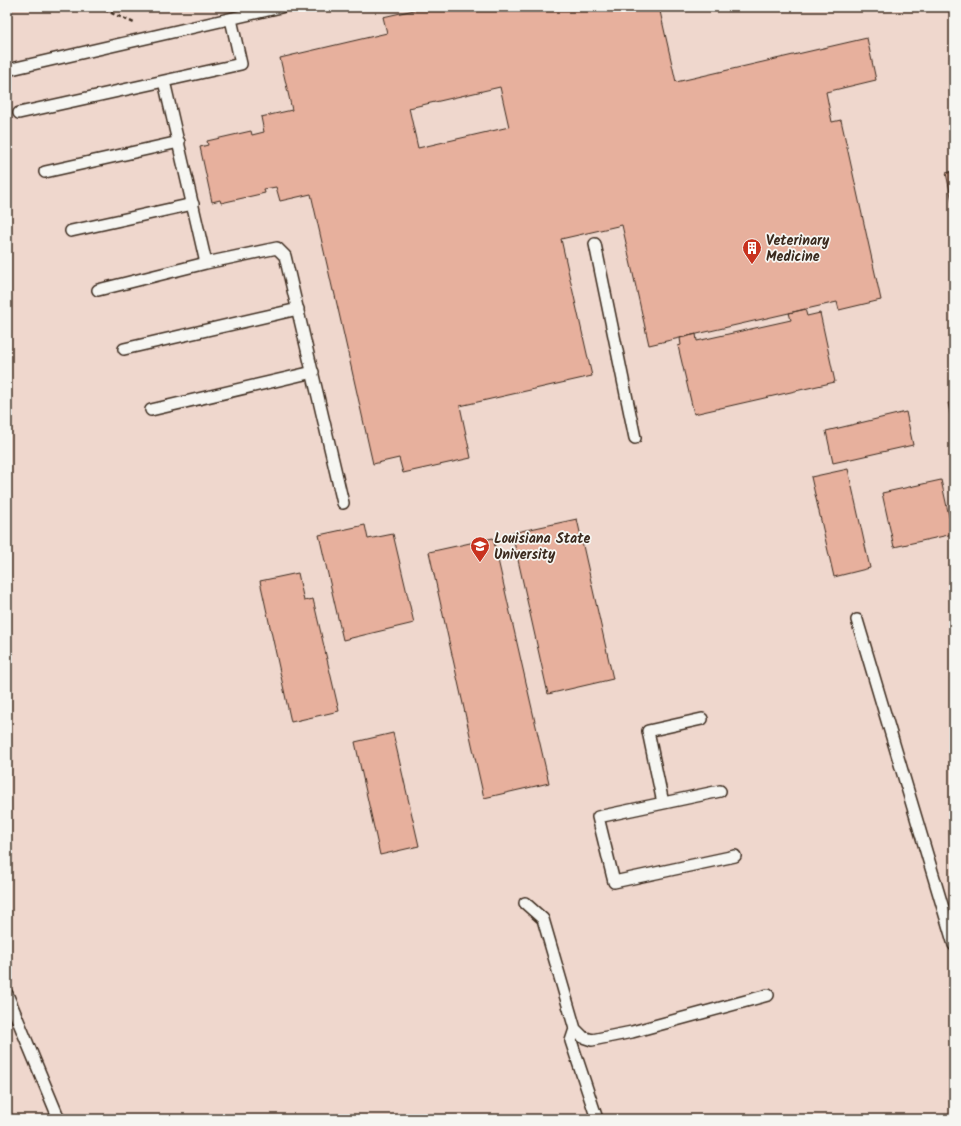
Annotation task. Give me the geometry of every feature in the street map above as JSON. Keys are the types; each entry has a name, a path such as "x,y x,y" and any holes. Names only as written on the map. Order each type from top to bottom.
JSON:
{"lane":[{"path":"7,70 281,7"},
{"path":"19,113 241,64 231,19"},
{"path":"164,81 206,263"},
{"path":"45,172 179,142"},
{"path":"71,230 193,204"},
{"path":"595,244 635,438"},
{"path":"98,290 206,263 277,248 285,256 343,503"},
{"path":"124,349 298,309"},
{"path":"151,410 313,372"},
{"path":"857,620 954,945"},
{"path":"663,803 648,731 702,719"},
{"path":"720,791 598,817 614,882 735,856"},
{"path":"525,903 543,919 575,1029 584,1037 592,1040 632,1032 768,995"},
{"path":"7,994 59,1119"},
{"path":"575,1029 571,1041 598,1119"}],"path":[{"path":"98,7 139,26"}],"shaded area":[{"name":"Louisiana State University","path":"7,7 954,7 954,1119 7,1119"}],"building":[{"name":"Veterinary Medicine","path":"427,7 492,7 492,9 502,7 602,7 602,10 618,7 659,7 676,82 867,38 876,80 826,92 832,122 841,120 881,300 839,310 837,302 649,345 622,225 561,239 592,376 460,406 471,458 403,473 399,458 373,464 311,194 280,201 276,187 264,189 265,193 221,203 220,200 212,202 200,147 208,145 207,141 251,131 252,135 264,132 261,117 292,110 280,58 387,33 383,17","holes":["500,87 509,127 418,148 409,108"]},
{"path":"954,171 954,210 946,173"},
{"path":"805,309 807,316 820,313 835,382 694,414 678,346 681,345 680,338 696,334 697,341 791,320 789,313"},
{"path":"954,402 954,432 948,403"},
{"path":"906,412 913,445 833,463 826,431"},
{"path":"848,469 870,568 834,577 811,477"},
{"path":"941,480 953,534 894,547 882,493"},
{"path":"577,519 613,679 548,694 512,533"},
{"path":"365,525 368,539 393,534 414,623 343,640 319,535"},
{"path":"493,538 549,783 484,798 429,552"},
{"path":"298,573 304,601 313,599 339,711 291,722 260,581"},
{"path":"393,733 419,846 380,855 355,742"}],"place":[{"name":"Veterinary Medicine","path":"752,265"},
{"name":"Louisiana State University","path":"480,563"}]}
